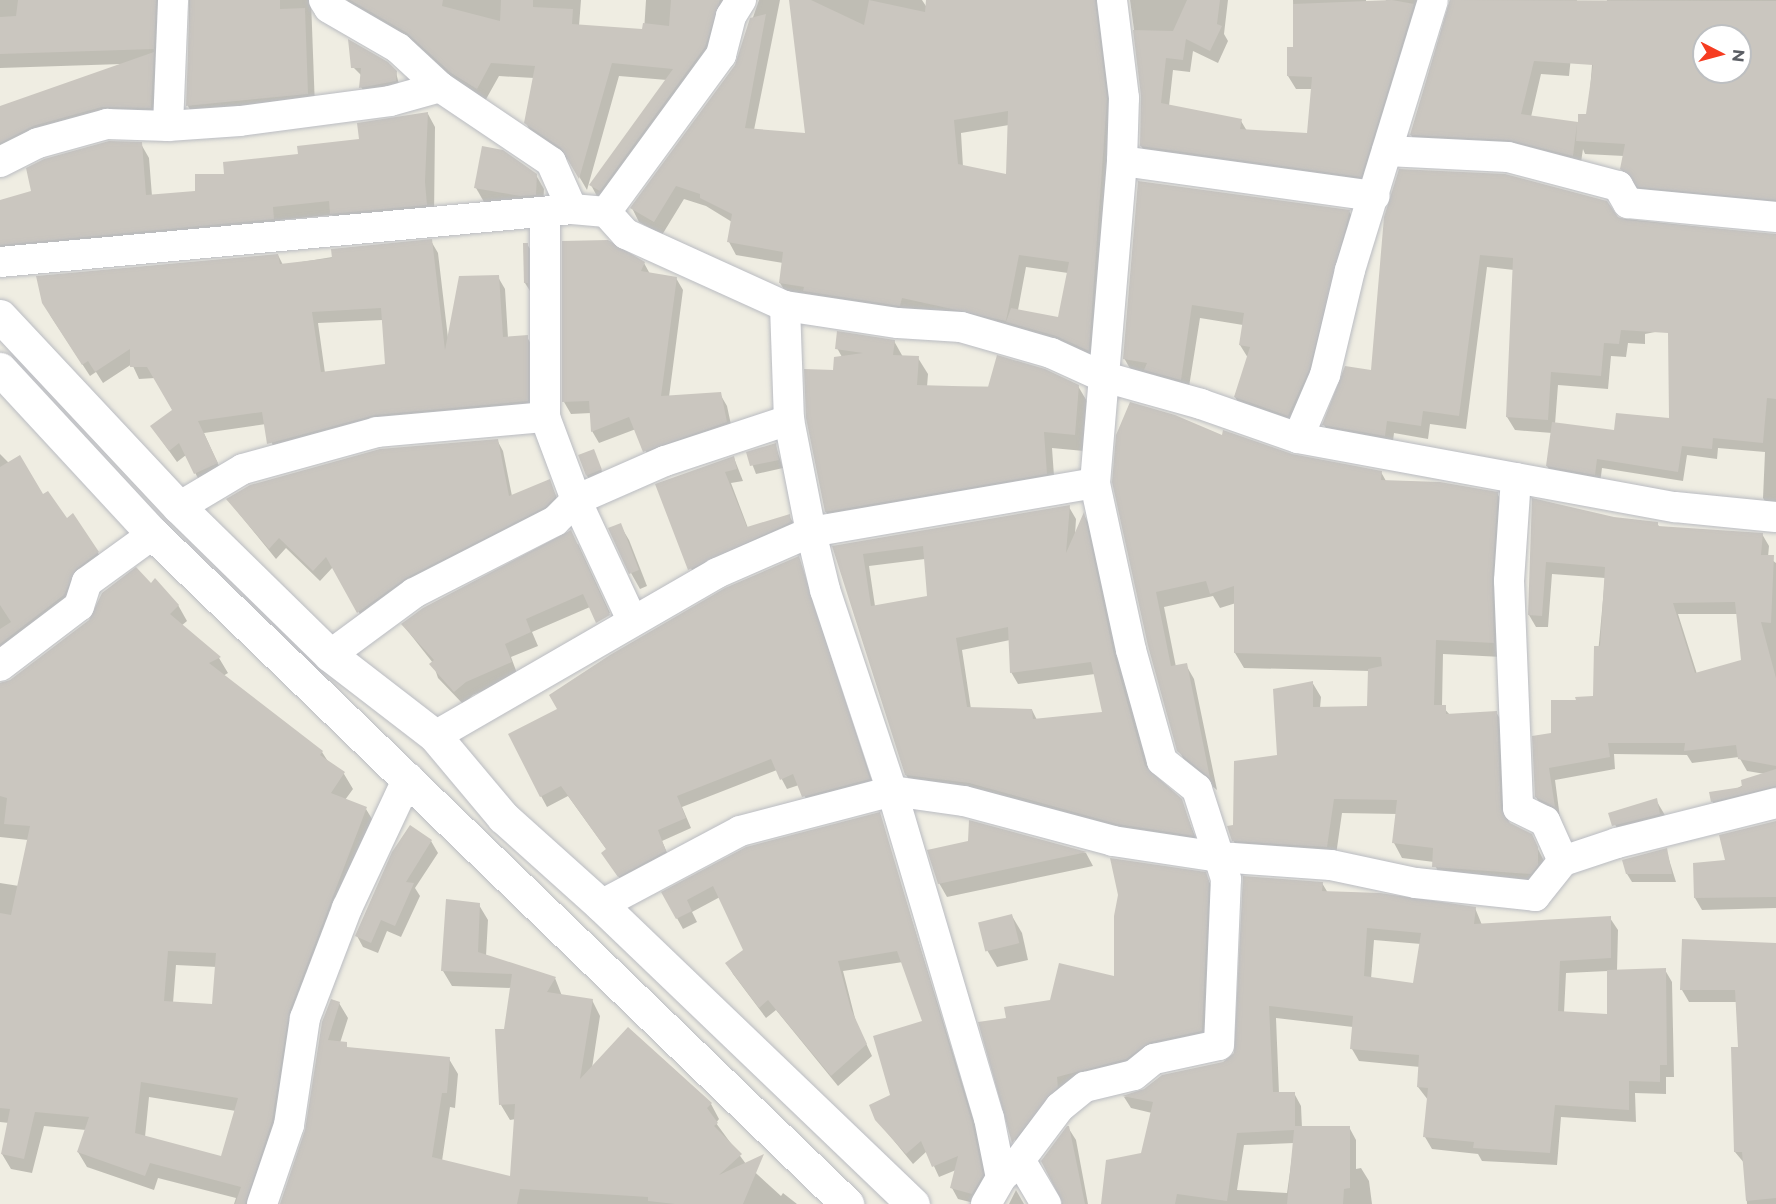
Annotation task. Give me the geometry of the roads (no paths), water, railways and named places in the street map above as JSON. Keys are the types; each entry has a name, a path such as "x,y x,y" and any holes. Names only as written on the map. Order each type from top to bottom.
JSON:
{"main road":[{"path":"0,316 179,507 330,655 435,736 503,817 601,905 913,1204"},
{"path":"0,369 153,534 847,1204"}],"street":[{"path":"168,126 173,0"},
{"path":"324,0 329,8 398,48 440,87 551,162 559,211 545,417 576,500 632,620"},
{"path":"606,212 721,55 731,16 741,0"},
{"path":"986,1204 1060,1107 1085,1087 1134,1075 1154,1059 1219,1045 1226,879 1197,789 1162,761 1131,650 1095,483 1101,376 1122,161 1124,98 1112,0"},
{"path":"1298,438 1326,375 1350,270 1376,196 1403,88 1433,0"},
{"path":"0,162 38,143 106,124 168,126 372,104 440,87"},
{"path":"1387,152 1508,157 1618,186 1628,203 1776,217"},
{"path":"1122,161 1376,196"},
{"path":"0,262 559,211 606,212 626,234 785,306 898,323 961,327 1051,353 1101,376 1201,404 1298,438 1675,507 1776,517"},
{"path":"785,306 789,420 825,590 892,791 989,1118 1011,1169 1046,1204"},
{"path":"179,507 243,469 377,432 545,417"},
{"path":"330,655 414,592 555,521 576,500 665,461 789,420"},
{"path":"1516,478 1509,581 1518,808 1545,821 1563,861"},
{"path":"435,736 632,620 717,573 811,532 1095,483"},
{"path":"0,666 79,606 87,582 153,534"},
{"path":"262,1204 289,1125 305,1018 347,908 408,778"},
{"path":"601,905 740,831 892,791 964,801 1113,840 1219,857 1273,858 1416,883 1535,896 1563,861 1617,843 1776,803"}]}
